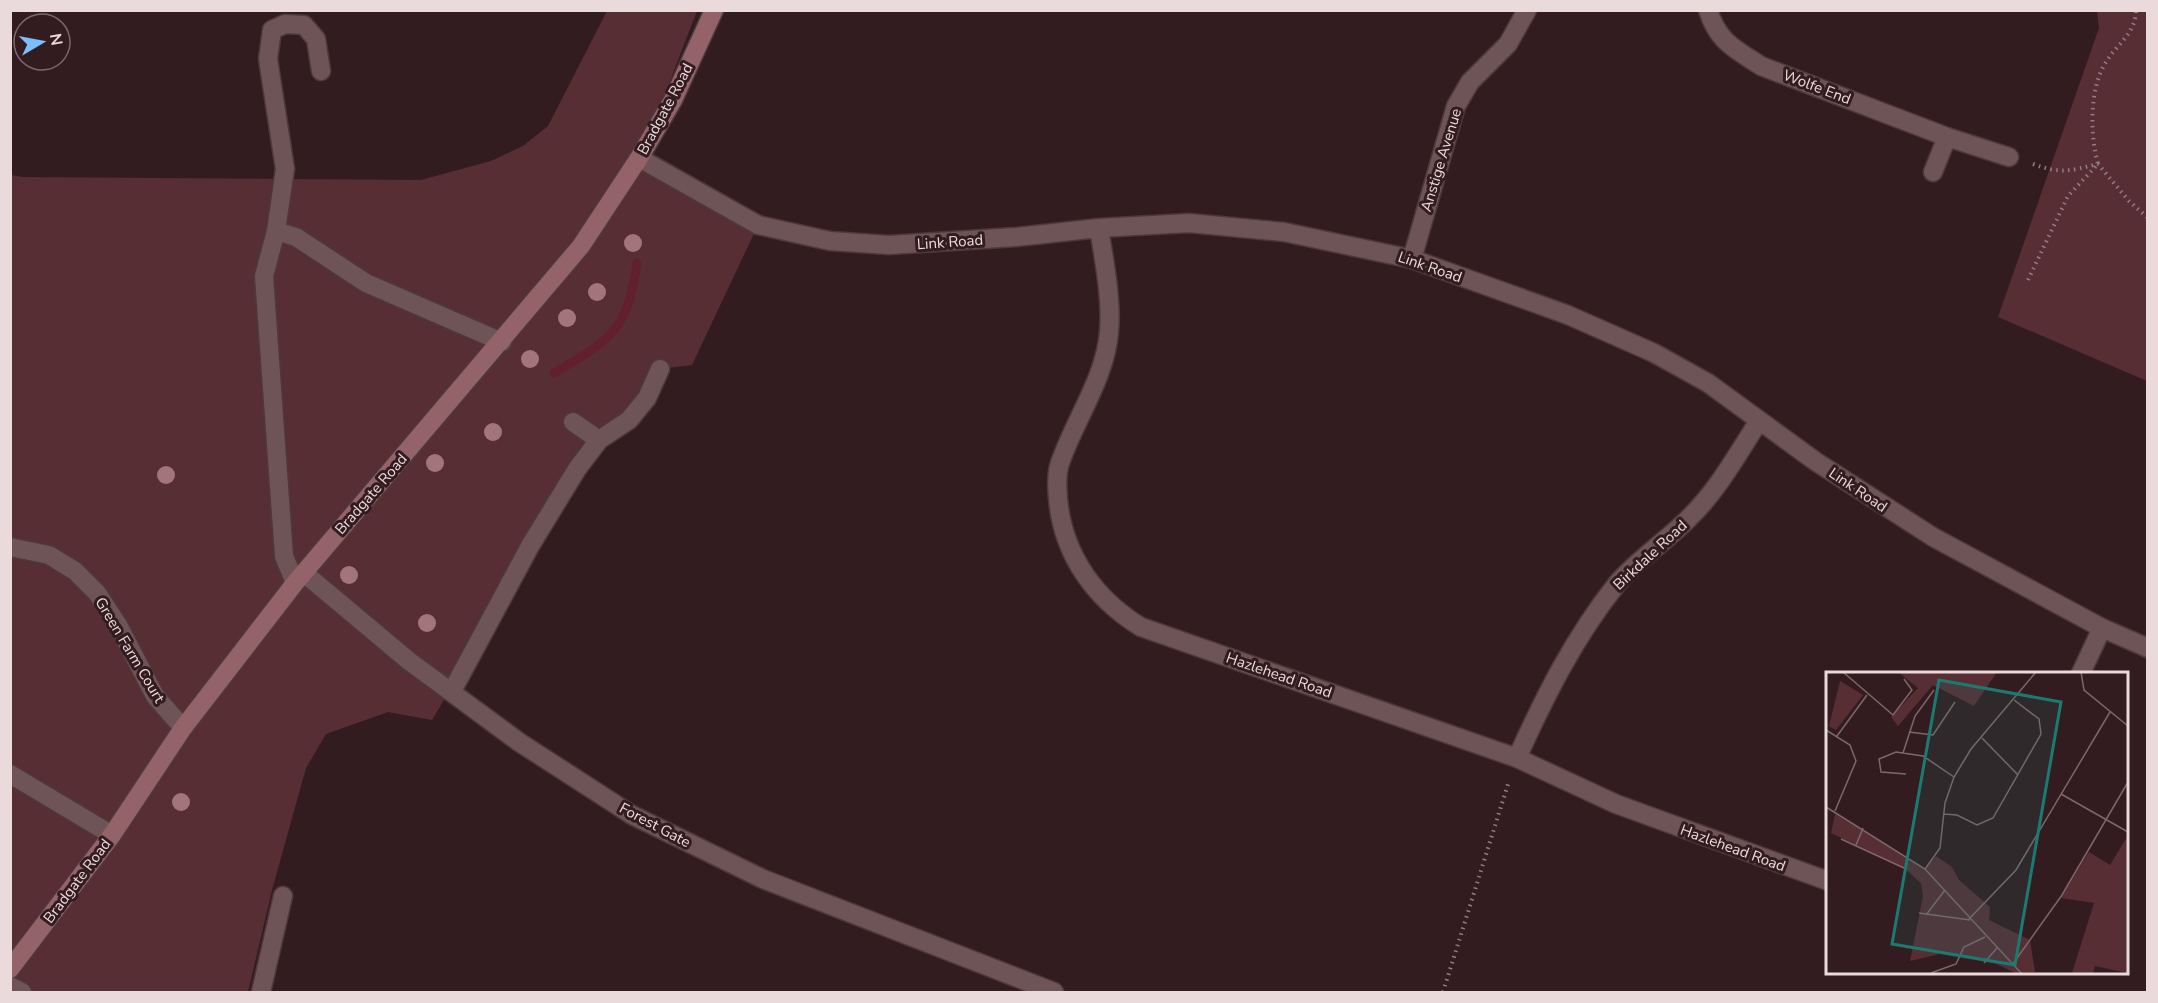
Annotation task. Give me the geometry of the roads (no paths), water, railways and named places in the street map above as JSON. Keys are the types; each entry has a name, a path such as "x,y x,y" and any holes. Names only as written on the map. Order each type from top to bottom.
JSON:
{"street":[{"name":"Bradgate Road","path":"10,969 112,835 183,728 300,578 377,483 418,441 581,246 639,158 673,100 714,10"},
{"name":"Anstige Avenue","path":"1412,259 1456,106 1470,82 1508,44 1527,10"},
{"name":"Wolfe End","path":"1708,10 1714,30 1734,49 1761,66 2009,157"},
{"path":"300,578 284,556 264,276 276,231 285,169 268,59 272,30 285,24 304,25 316,39 321,71"},
{"path":"1933,172 1947,136"},
{"name":"Link Road","path":"639,158 758,225 830,241 900,245 1005,238 1099,228 1189,223 1272,231 1350,244 1412,259 1611,333 1708,383 1893,513 1971,560 2103,628 2148,648"},
{"name":"Hazlehead Road","path":"1099,228 1108,291 1109,332 1098,376 1059,465 1057,485 1059,511 1074,558 1096,591 1119,614 1142,627 1517,758 1616,804 1826,880"},
{"path":"276,231 296,237 366,283 502,342"},
{"path":"452,691 530,546 577,469 599,440 629,420 647,399 660,369"},
{"name":"Birkdale Road","path":"1517,758 1548,689 1589,623 1618,582 1692,515 1716,486 1759,421"},
{"path":"573,422 599,440"},
{"name":"Green Farm Court","path":"10,547 49,555 75,571 97,593 118,625 155,696 183,728"},
{"name":"Forest Gate","path":"300,578 519,742 632,815 763,879 1054,993"},
{"path":"2081,672 2103,628"},
{"path":"10,774 112,835"},
{"path":"261,993 284,896"},
{"path":"10,986 22,993"}],"waterway":[{"path":"554,373 590,351 613,331 622,319 628,304 637,263"}]}
